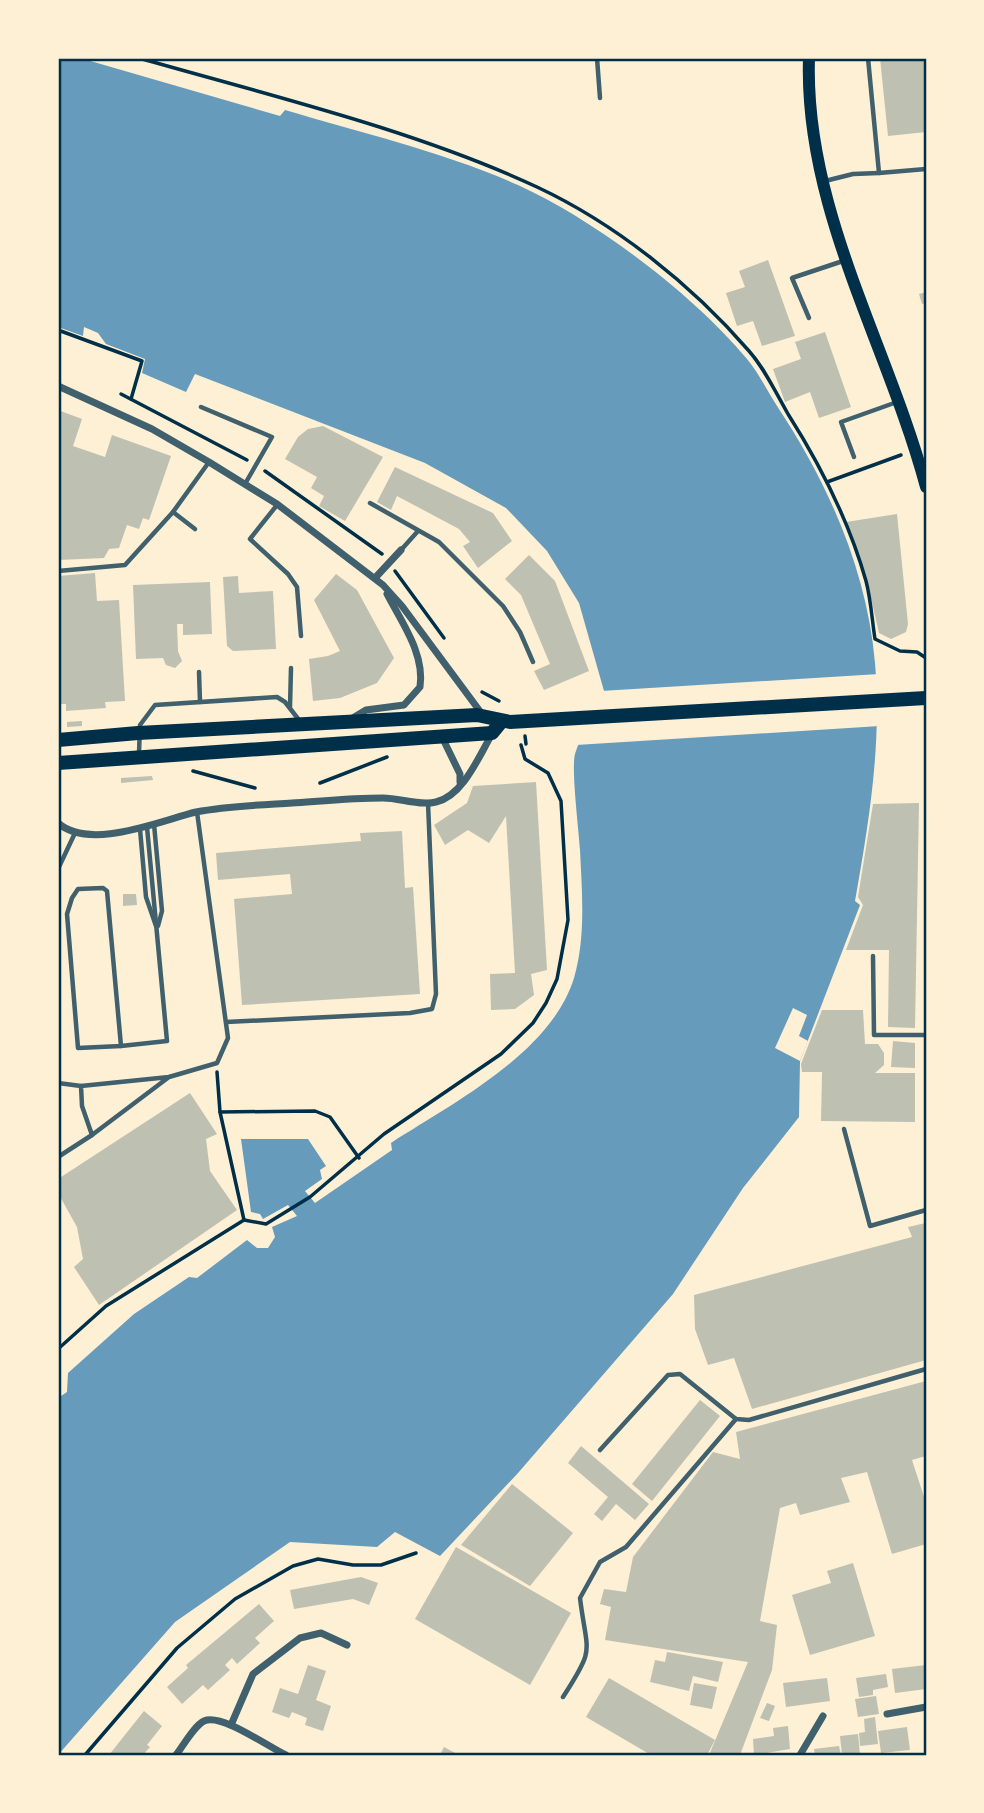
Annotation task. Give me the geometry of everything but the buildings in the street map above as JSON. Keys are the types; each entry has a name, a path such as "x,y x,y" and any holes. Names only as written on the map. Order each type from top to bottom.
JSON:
{"main road":[{"path":"809,58 814,119 824,181 847,259 914,451 924,471 926,486"},
{"path":"58,763 442,737 563,719 926,698"},
{"path":"58,740 138,733 483,715 497,728"}],"street":[{"path":"58,386 152,429 209,462 277,504 375,578 402,606 449,673 483,715"},
{"path":"375,578 401,550"},
{"path":"348,721 366,710 404,705 420,687 420,666 414,646 383,585"},
{"path":"58,823 75,833 112,833 197,812 380,798 428,803 453,793 497,728"},
{"path":"442,737 460,774 460,783"},
{"path":"231,1725 254,1674 300,1639 321,1633 346,1645"},
{"path":"887,1714 926,1707"},
{"path":"800,1755 823,1716"},
{"path":"176,1755 205,1721 231,1725 275,1753 286,1755"}],"lane":[{"path":"597,58 600,98"},
{"path":"868,58 879,173"},
{"path":"824,181 853,174 926,169"},
{"path":"809,318 792,278 847,259"},
{"path":"854,457 841,422 897,402"},
{"path":"201,407 272,437 245,484"},
{"path":"58,571 125,565 173,512 209,462"},
{"path":"370,503 439,542 503,606 520,632 533,662"},
{"path":"277,504 250,538 288,574 296,587 301,636"},
{"path":"173,512 195,529"},
{"path":"401,550 418,531"},
{"path":"290,708 291,668"},
{"path":"199,672 201,702"},
{"path":"139,757 138,733 142,719 155,705 277,697 302,724"},
{"path":"226,1022 410,1013 432,1009 436,994 428,803"},
{"path":"58,1083 81,1086 169,1077 217,1063 228,1038 197,812"},
{"path":"147,826 162,911 158,930"},
{"path":"121,1046 107,891 103,888 78,889 67,914 78,1048 121,1046 167,1041 158,930 146,897 147,826"},
{"path":"58,869 75,833"},
{"path":"873,956 874,1035 926,1035"},
{"path":"58,1157 169,1077"},
{"path":"81,1086 82,1107 92,1135"},
{"path":"844,1129 870,1226 926,1210"},
{"path":"600,1450 668,1375 680,1374 736,1419 749,1420 926,1369"},
{"path":"564,1697 587,1661 590,1644 580,1598 600,1562 626,1547 736,1419"}],"path":[{"path":"139,58 468,158 538,188 611,231 691,290 751,353 816,458 866,582 875,639 900,651 917,652 926,658"},
{"path":"58,330 142,361 131,399"},
{"path":"121,394 256,465 332,519"},
{"path":"827,482 914,451"},
{"path":"58,1349 106,1306 244,1220 266,1224 310,1197 384,1134 500,1055 533,1023 557,979 568,920 561,801 548,773 525,759 521,745"},
{"path":"320,783 389,756"},
{"path":"192,771 255,788"},
{"path":"217,1063 220,1112 244,1220"},
{"path":"220,1112 315,1111 330,1117 359,1158"},
{"path":"85,1755 177,1648 234,1599 293,1566 318,1559 353,1565 381,1565 416,1553"}],"water":[{"path":"58,58 80,58 280,116 285,110 403,144 490,173 579,218 671,285 725,334 751,364 796,435 828,497 854,561 871,628 877,723 869,812 855,901 860,905 800,1061 799,1117 743,1188 673,1294 518,1473 440,1556 395,1532 377,1547 290,1542 175,1622 58,1755 58,1398 67,1392 68,1373 134,1314 189,1277 197,1278 247,1240 257,1248 268,1248 275,1237 272,1227 297,1216 288,1205 263,1219 260,1214 251,1212 241,1139 308,1139 326,1166 320,1170 322,1179 305,1191 315,1203 392,1150 391,1143 497,1074 544,1030 562,1005 578,962 582,898 574,762 581,740 606,698 579,603 547,551 506,508 425,463 195,374 186,392 142,373 145,359 106,344 98,333 84,327 83,336 58,327"}],"pier":[{"path":"879,674 880,726 576,745 603,698 601,691"},
{"path":"793,1008 807,1015 799,1036 808,1041 800,1061 775,1048"}]}
